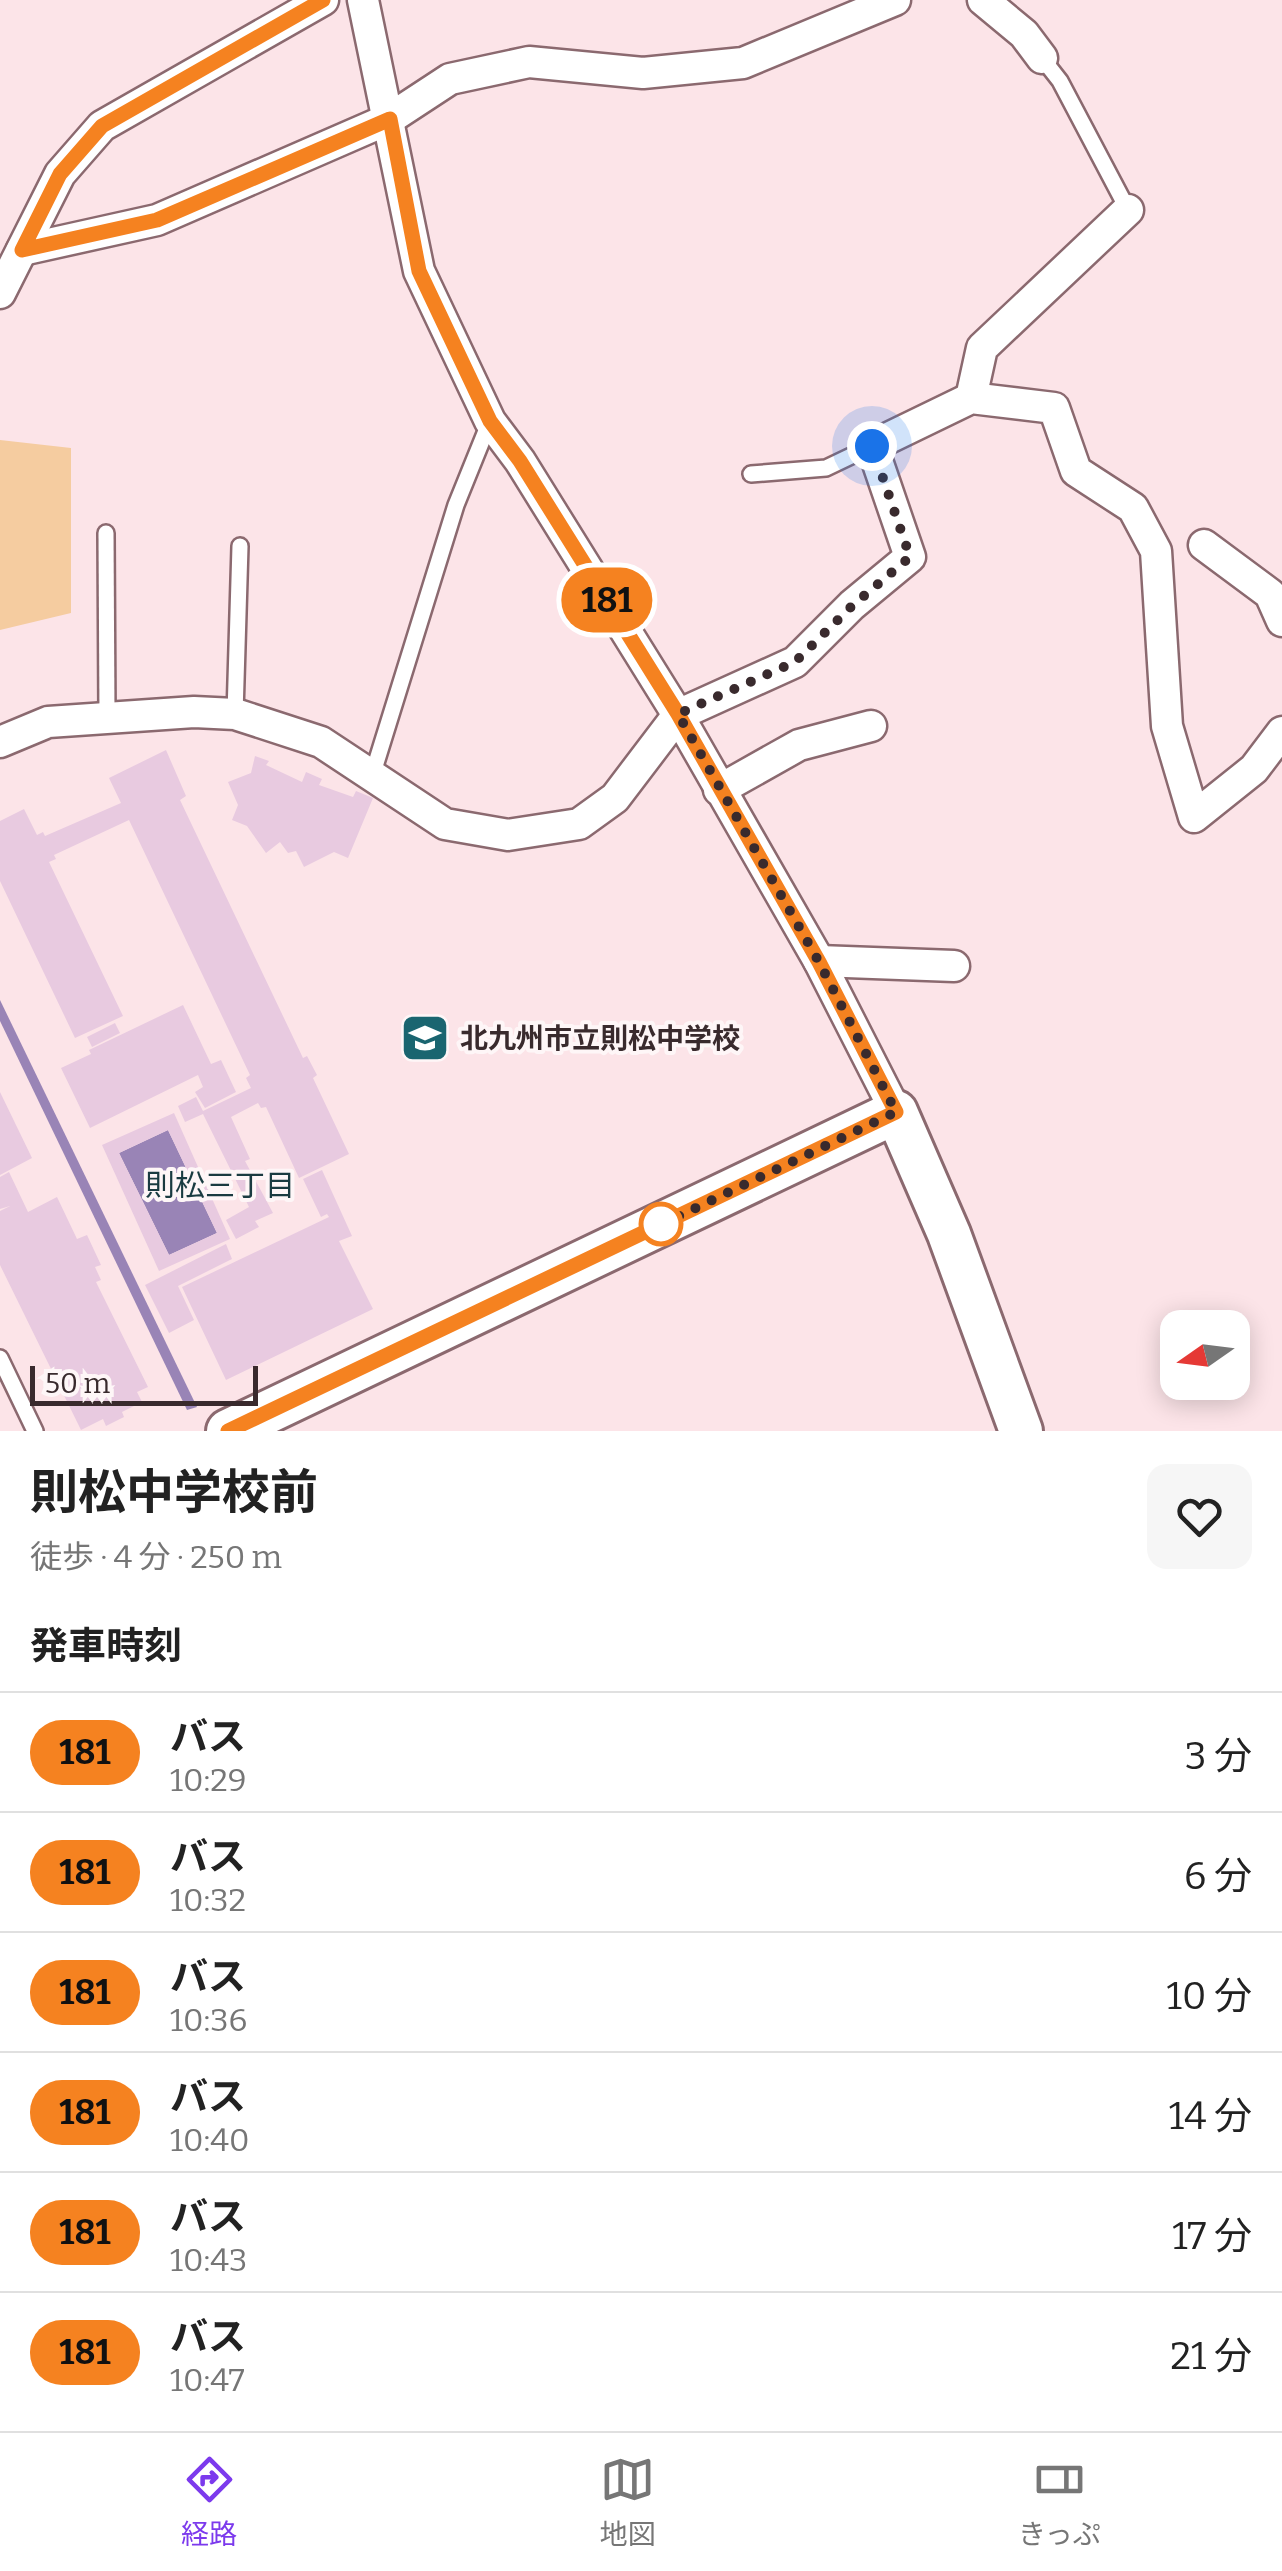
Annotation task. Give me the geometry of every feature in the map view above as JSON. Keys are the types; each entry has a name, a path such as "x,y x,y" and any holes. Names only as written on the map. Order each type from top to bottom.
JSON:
{"street":[{"path":"0,292 60,174 102,126 323,0"},
{"path":"363,0 419,271 490,421 520,461 678,714 819,962 896,1112 948,1234 1022,1431"},
{"path":"984,0 1024,34 1042,58"},
{"path":"22,250 157,220 390,119 450,79 529,62 643,73 743,64 885,3"},
{"path":"971,398 982,348 1128,210"},
{"path":"1,736 48,722 194,712 235,714 321,742 445,824 508,834 579,824 615,798 678,714 795,662 910,557 872,446 971,398 1054,408 1076,471 1133,508 1141,522 1156,552 1167,726 1194,817 1254,769 1282,732"},
{"path":"1204,546 1270,594 1282,621"},
{"path":"718,790 799,745 871,726"},
{"path":"819,962 954,966"},
{"path":"228,1431 896,1112"}],"lane":[{"path":"1042,58 1060,81 1128,210"},
{"path":"372,776 456,505 490,421"},
{"path":"751,474 826,468 872,446"},
{"path":"106,534 107,717"},
{"path":"235,714 240,546"},
{"path":"0,1358 34,1431"}],"shaded area":[{"path":"0,440 71,448 71,613 0,630"},
{"path":"0,1000 197,1407 187,1410 0,1021"},
{"path":"168,1130 217,1233 169,1255 119,1153"}],"building":[{"path":"166,750 186,796 180,800 303,1058 307,1056 317,1075 313,1078 349,1154 299,1178 266,1107 261,1108 258,1103 231,1117 250,1159 245,1161 273,1213 255,1221 259,1227 236,1239 226,1220 249,1207 203,1114 185,1122 178,1106 196,1097 203,1111 251,1088 246,1078 250,1075 129,820 54,855 56,859 49,862 123,1016 75,1038 0,881 0,821 24,809 37,835 43,832 45,836 121,803 109,778"},
{"path":"255,756 302,782 306,772 322,779 319,785 353,797 356,791 373,798 348,858 334,852 304,867 296,851 288,853 280,842 266,853 247,826 232,820 238,805 228,782 251,773"},
{"path":"183,1005 211,1064 221,1060 236,1092 205,1108 195,1092 203,1087 198,1075 90,1128 61,1068 91,1054 89,1050"},
{"path":"115,1023 120,1033 92,1047 87,1037"},
{"path":"0,1092 32,1158 0,1175"},
{"path":"174,1113 230,1239 159,1271 102,1145","holes":["168,1130 217,1233 169,1255 119,1153"]},
{"path":"322,1170 352,1236 339,1241 373,1309 226,1380 182,1287 329,1217 321,1217 303,1179"},
{"path":"9,1172 28,1212 57,1197 77,1239 87,1235 101,1265 95,1267 101,1280 96,1282 148,1387 137,1392 142,1402 106,1426 103,1419 81,1430 0,1265 0,1211 10,1206 0,1209 0,1177"},
{"path":"226,1244 232,1259 178,1286 194,1320 169,1333 145,1285"}],"bus line":[{"name":"181","path":"228,1431 896,1112 819,962 678,714 520,461 490,421 419,271 390,119 157,220 22,250 60,174 102,126 323,0"}],"place":[{"name":"北九州市立則松中学校","path":"425,1038"}],"district":[{"name":"則松三丁目","path":"220,1186"}],"route":[{"path":"661,1224 654,1228 896,1112 819,962 678,714 795,662 910,557 872,446"}]}
